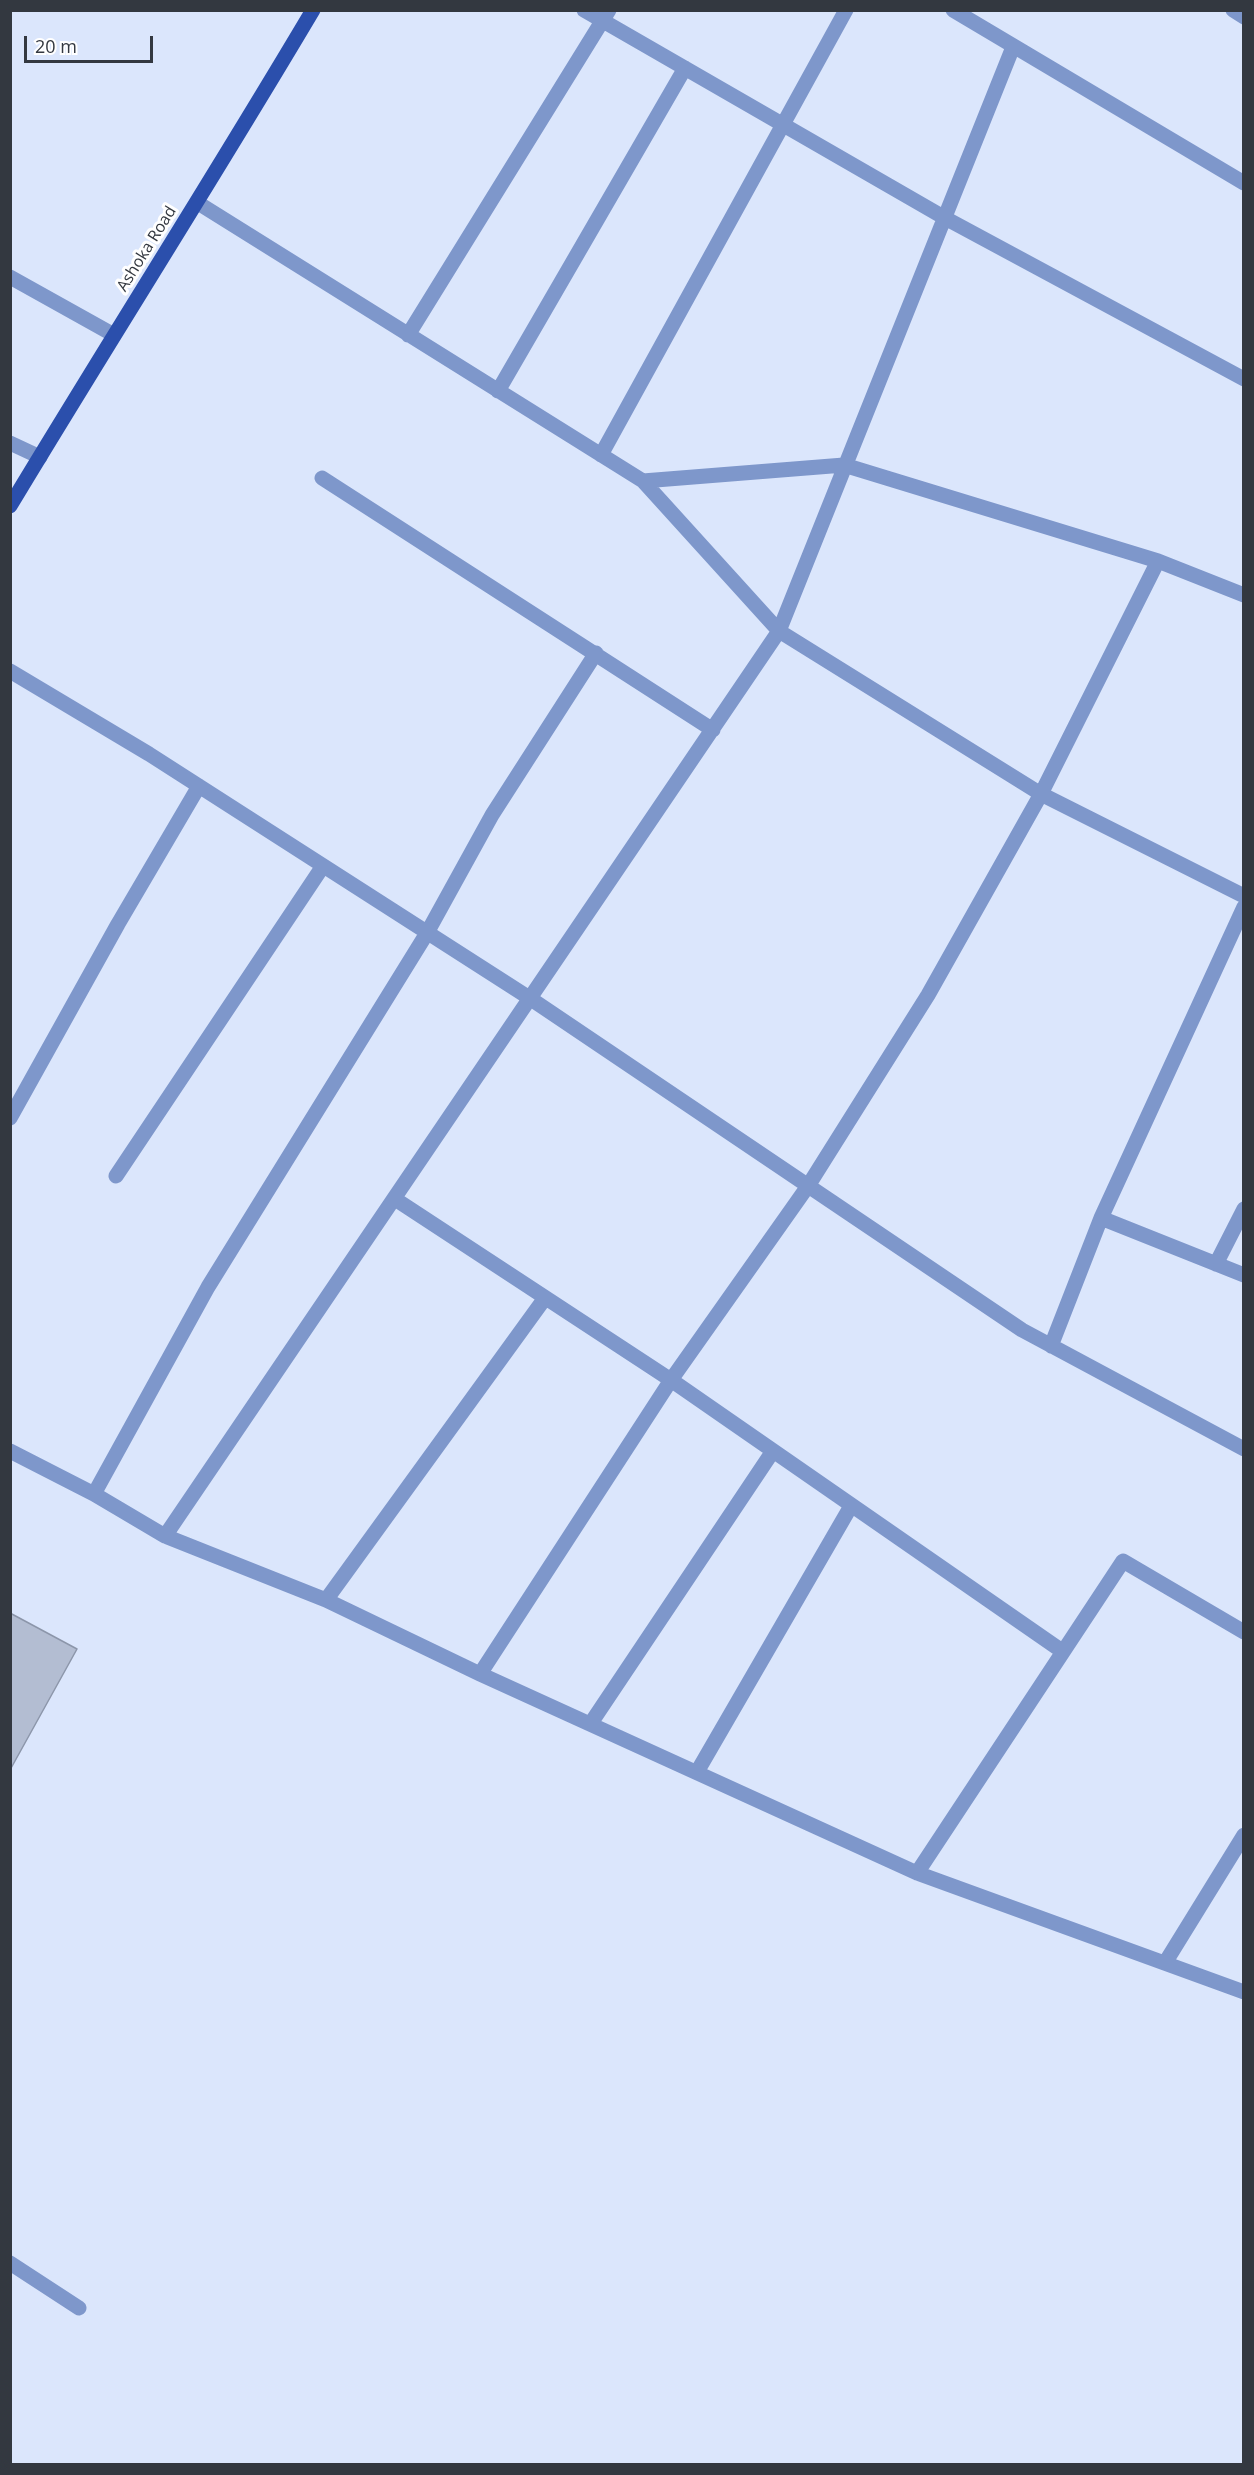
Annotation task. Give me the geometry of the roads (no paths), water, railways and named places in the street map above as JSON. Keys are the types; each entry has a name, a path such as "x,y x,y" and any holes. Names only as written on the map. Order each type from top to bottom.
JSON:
{"main road":[{"name":"Ashoka Road","path":"10,506 198,203 313,10"}],"street":[{"path":"584,10 606,16 685,68 945,218 1244,379"},
{"path":"601,455 846,10"},
{"path":"952,10 1244,183"},
{"path":"1233,10 1244,17"},
{"path":"408,335 606,16"},
{"path":"165,1536 779,632 1013,47"},
{"path":"498,391 685,68"},
{"path":"198,203 643,481 779,632 1041,794 1244,896"},
{"path":"10,277 114,336"},
{"path":"10,443 40,458"},
{"path":"643,481 844,465 1158,561 1244,595"},
{"path":"322,478 713,730"},
{"path":"480,1674 671,1380 807,1186 928,995 1041,794 1158,561"},
{"path":"94,1494 208,1287 427,933 492,814 596,653"},
{"path":"10,671 199,786 531,999 1022,1330 1244,1449"},
{"path":"10,1118 118,924 199,786"},
{"path":"116,1176 323,866"},
{"path":"1051,1346 1101,1218 1244,907"},
{"path":"395,1199 671,1380 1062,1651"},
{"path":"1216,1264 1244,1209"},
{"path":"1101,1218 1244,1275"},
{"path":"326,1600 545,1298"},
{"path":"10,1451 94,1494 165,1536 326,1600 480,1674 917,1873 1244,1992"},
{"path":"591,1723 773,1451"},
{"path":"697,1772 851,1506"},
{"path":"917,1873 1123,1561 1244,1632"},
{"path":"1165,1963 1244,1835"},
{"path":"10,2263 79,2308"}]}
